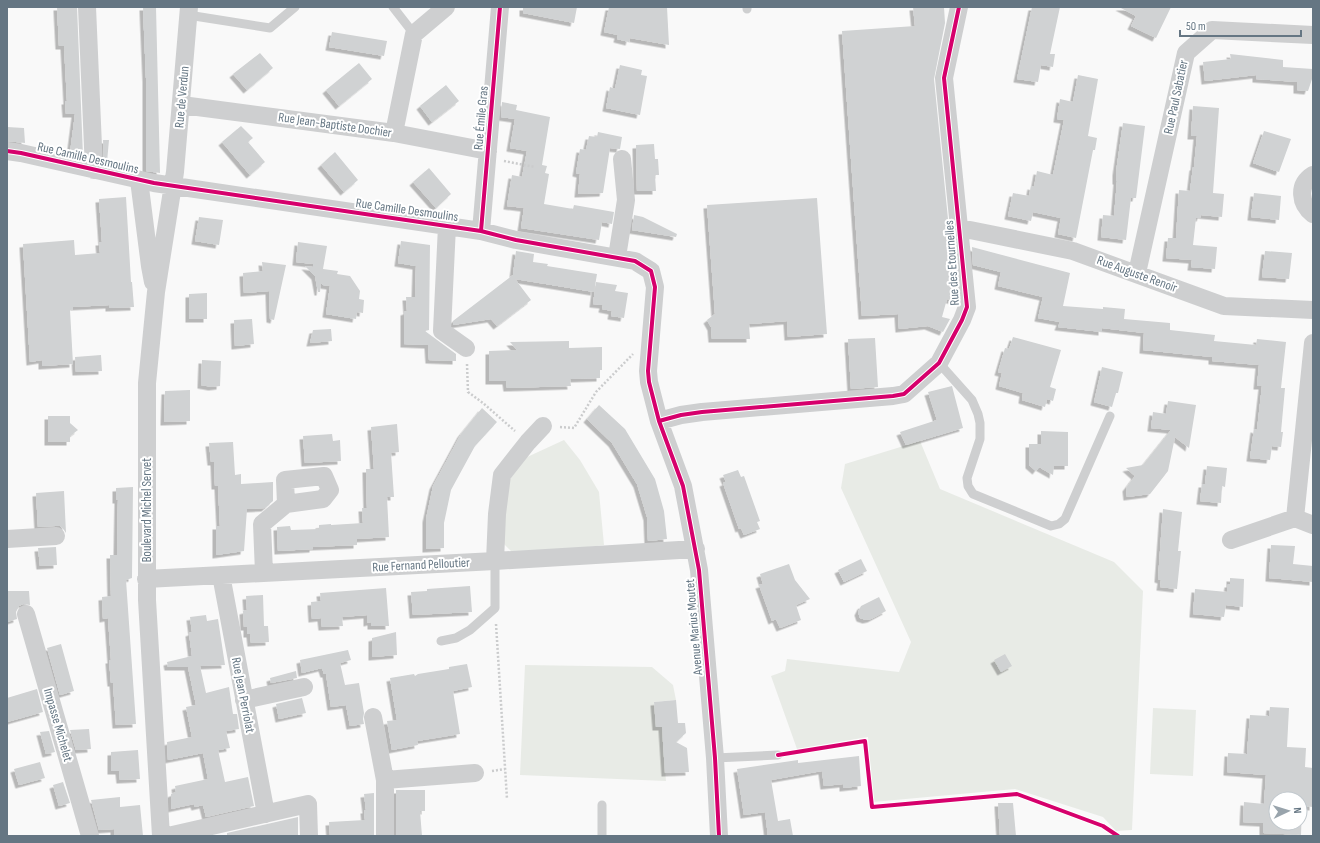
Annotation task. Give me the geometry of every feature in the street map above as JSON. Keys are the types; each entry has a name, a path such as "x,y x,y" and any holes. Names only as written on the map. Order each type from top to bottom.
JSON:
{"street":[{"path":"87,7 94,170"},
{"path":"394,133 414,34 446,7"},
{"name":"Rue Émile Gras","path":"481,231 500,7"},
{"name":"Rue des Etournelles","path":"659,421 681,415 702,412 904,394 939,363 962,320 967,307 944,78 959,7"},
{"name":"Rue de Verdun","path":"173,186 182,105 188,11"},
{"name":"Rue Paul Sabatier","path":"1137,273 1186,53 1212,30 1313,35"},
{"name":"Rue Jean-Baptiste Dochier","path":"182,105 394,133 488,155"},
{"name":"Rue Camille Desmoulins","path":"7,151 173,186 481,231 516,240 635,261 651,271 655,287 648,382 659,421"},
{"path":"617,257 626,200 622,159"},
{"path":"1313,176 1310,177 1305,184 1302,193 1303,202 1313,214"},
{"path":"139,180 150,266 156,292"},
{"name":"Boulevard Michel Servet","path":"161,836 146,579 147,383 156,292 173,186"},
{"path":"448,226 442,331 466,348"},
{"name":"Rue Auguste Renoir","path":"960,232 970,230 1073,251 1137,273 1224,306 1313,310"},
{"path":"1295,518 1313,343"},
{"name":"Avenue Marius Moutet","path":"659,421 683,486 696,549 715,758 719,836"},
{"path":"495,561 497,514 502,475 528,442 543,426"},
{"path":"264,573 262,524 286,504"},
{"path":"1231,540 1295,518 1313,525"},
{"path":"7,539 56,536"},
{"name":"Rue Fernand Pelloutier","path":"146,579 696,549"},
{"name":"Rue Jean Perriolat","path":"221,575 266,814"},
{"name":"Impasse Michelet","path":"26,614 90,836"},
{"path":"244,700 304,687"},
{"path":"372,717 385,780 385,836"},
{"path":"385,780 475,773"},
{"path":"168,836 308,804 309,836"}],"lane":[{"path":"188,11 270,28 295,7"},
{"path":"393,7 414,34"},
{"path":"939,363 972,400 978,414 980,423 980,439 966,478 968,486 973,494 1051,526 1059,524 1065,519 1110,416"},
{"path":"440,641 456,638 470,630 495,608 495,561"},
{"path":"715,758 778,755"},
{"path":"602,805 602,836"}],"path":[{"path":"488,155 535,167"},
{"path":"543,426 574,428 596,392 651,335"},
{"path":"466,348 468,392 528,442"},
{"path":"495,608 507,799"},
{"path":"778,755 865,741 872,808 1017,794 1103,826 1118,836"}],"shaded area":[{"path":"564,440 580,460 599,492 604,545 516,556 504,544 505,486 525,458"},
{"path":"920,441 940,489 1114,562 1143,591 1132,830 1116,831 1103,817 1015,789 873,802 868,737 797,749 771,676 785,671 787,659 899,672 911,642 841,488 845,464"},
{"path":"525,665 652,667 673,685 676,700 654,702 656,727 672,726 663,746 666,781 520,775"},
{"path":"1153,708 1196,710 1193,776 1150,774"}],"building":[{"path":"57,7 77,7 83,156 70,153 75,114 66,114 65,101 67,101 64,46 59,46"},
{"path":"143,7 156,7 160,173 146,171 146,79"},
{"path":"523,7 577,7 574,23 523,13"},
{"path":"609,7 667,7 669,45 630,38 629,42 617,39 618,35 604,32"},
{"path":"913,7 944,7 945,23 934,79 952,259 954,301 947,299 942,317 950,319 943,332 928,326 899,329 898,314 862,316 842,31 915,26"},
{"path":"1032,7 1060,7 1050,54 1055,54 1053,67 1041,65 1038,82 1017,79"},
{"path":"1119,7 1171,7 1156,38 1131,26 1136,16"},
{"path":"332,32 387,41 384,56 329,47"},
{"path":"260,53 273,68 247,90 233,74"},
{"path":"1230,54 1283,60 1283,67 1313,69 1313,76 1308,91 1297,90 1297,82 1256,79 1256,75 1205,81 1203,62 1231,59"},
{"path":"359,63 372,79 339,106 326,90"},
{"path":"620,65 642,70 641,75 647,76 640,115 606,108 610,87 615,89"},
{"path":"1078,75 1098,79 1088,136 1097,138 1095,150 1093,150 1076,238 1058,234 1061,218 1033,212 1031,221 1008,216 1013,193 1029,196 1031,186 1034,187 1037,171 1053,175 1064,120 1057,119 1060,99 1073,102"},
{"path":"446,85 459,101 432,122 420,106"},
{"path":"502,102 517,105 516,110 550,117 542,165 547,166 545,173 549,174 544,204 573,209 574,205 614,212 612,224 602,222 599,240 521,228 524,208 507,206 512,175 522,177 527,151 510,148 515,119 501,117"},
{"path":"1193,106 1219,108 1213,193 1224,194 1222,217 1201,215 1200,218 1196,218 1193,245 1217,247 1215,269 1191,267 1192,260 1166,258 1168,238 1176,238 1179,190 1190,191 1197,136 1191,136"},
{"path":"1123,123 1145,126 1136,198 1131,198 1126,240 1101,237 1103,215 1114,216 1117,181 1116,172"},
{"path":"241,126 253,138 248,142 265,162 250,175 222,142"},
{"path":"7,127 24,128 25,143 7,141"},
{"path":"1264,131 1291,139 1279,172 1253,163"},
{"path":"598,132 622,137 620,149 610,148 603,193 578,194 580,174 576,173 580,149 586,150 589,136 597,137"},
{"path":"103,140 109,140 107,162 104,161"},
{"path":"654,144 655,159 658,159 659,175 655,175 656,191 637,191 636,145"},
{"path":"335,152 358,180 344,192 321,165"},
{"path":"429,168 451,194 436,208 413,182"},
{"path":"1254,193 1281,196 1279,220 1251,217"},
{"path":"126,197 134,307 109,308 109,305 73,307 73,309 70,310 73,364 42,366 42,360 30,362 23,244 74,240 75,255 100,253 99,242 102,242 99,199"},
{"path":"817,198 827,334 788,337 787,321 749,324 750,339 712,339 711,327 707,320 715,314 707,205"},
{"path":"634,215 643,217 677,234 676,237 632,230"},
{"path":"199,217 223,220 219,245 195,241"},
{"path":"401,241 430,245 429,330 425,331 456,354 456,361 429,360 428,345 404,344 404,312 407,311 406,297 415,297 416,266 398,263"},
{"path":"298,242 327,246 323,269 338,271 337,274 350,276 360,291 359,299 364,300 363,313 357,312 356,319 326,314 330,286 323,285 321,283 320,292 318,292 315,276 305,266 313,267 313,264 296,262"},
{"path":"972,247 1070,273 1063,306 1125,309 1124,319 1170,323 1170,330 1215,335 1214,341 1256,345 1257,339 1286,342 1281,388 1285,388 1281,447 1272,446 1270,460 1250,458 1254,429 1257,430 1262,386 1257,386 1259,365 1212,361 1212,357 1143,350 1144,333 1102,328 1102,332 1058,327 1060,322 1038,318 1043,297 998,286 1001,272 973,265"},
{"path":"516,251 534,254 533,262 548,264 547,266 597,274 594,292 515,279 531,300 497,326 491,319 453,325 453,321 513,275"},
{"path":"1265,251 1292,253 1289,279 1262,277"},
{"path":"262,262 286,265 274,320 270,319 269,291 244,293 243,273 263,271"},
{"path":"596,282 617,285 615,291 628,293 624,318 611,316 612,311 602,309 603,305 593,304"},
{"path":"207,293 207,319 189,319 189,294"},
{"path":"252,319 254,344 235,346 234,320"},
{"path":"331,329 332,341 310,343 313,330"},
{"path":"1013,337 1061,350 1050,387 1056,389 1053,401 1047,399 1045,407 1022,400 1023,393 999,386 1002,373 998,372 1005,348 1009,349"},
{"path":"875,338 878,387 851,389 848,339"},
{"path":"569,341 569,348 602,347 602,370 600,370 600,378 570,379 571,386 507,388 506,381 489,381 489,351 517,350 510,342"},
{"path":"101,355 102,371 76,372 75,357"},
{"path":"202,360 221,361 220,386 212,387 201,385"},
{"path":"1102,367 1123,372 1118,393 1116,393 1112,407 1094,402"},
{"path":"952,386 963,428 906,445 900,432 937,420 928,392"},
{"path":"190,390 190,421 164,422 165,391"},
{"path":"1168,401 1196,405 1189,448 1175,437 1168,471 1150,494 1127,497 1126,488 1135,476 1126,468 1143,465 1171,430 1151,428 1153,412 1166,414"},
{"path":"599,405 625,429 655,479 664,511 667,539 648,541 647,517 637,484 612,443 587,419"},
{"path":"482,408 497,422 475,446 451,490 444,523 444,548 426,549 426,519 433,486 461,434"},
{"path":"48,416 70,416 70,423 78,430 70,436 70,442 48,442"},
{"path":"397,424 399,452 391,453 394,497 387,497 389,537 357,539 357,545 313,547 313,549 278,551 277,527 290,526 291,530 319,529 319,525 363,523 362,508 367,508 366,469 374,469 371,427"},
{"path":"1041,431 1068,432 1068,466 1054,466 1053,475 1039,467 1036,471 1029,465 1029,444 1041,444"},
{"path":"332,434 333,441 340,440 341,461 305,463 303,436"},
{"path":"233,442 235,475 241,474 241,484 273,482 273,501 265,508 247,509 244,551 216,555 216,526 220,526 218,486 215,486 214,462 211,462 209,443"},
{"path":"1207,466 1227,468 1225,487 1222,486 1221,503 1200,501 1202,484 1205,484"},
{"path":"738,470 741,477 744,476 760,521 757,522 760,529 744,535 741,528 739,529 723,483 726,482 723,475"},
{"path":"133,487 132,578 126,580 136,724 116,725 113,683 111,683 109,660 111,660 108,618 103,619 102,597 111,596 110,555 117,555 118,500 116,500 116,488"},
{"path":"64,491 66,533 60,526 38,527 36,493"},
{"path":"1163,509 1182,512 1178,551 1181,551 1177,589 1160,587 1161,580 1158,579"},
{"path":"1271,545 1295,546 1293,564 1313,566 1313,582 1269,578"},
{"path":"56,547 57,565 40,566 38,548"},
{"path":"861,559 867,571 844,582 838,570"},
{"path":"789,564 795,580 810,599 796,605 801,620 780,628 776,619 772,621 759,585 763,584 760,574"},
{"path":"1230,578 1244,579 1243,607 1226,605 1224,617 1193,614 1195,589 1227,592 1228,584 1230,584"},
{"path":"470,586 472,612 413,615 411,592 427,591 427,589"},
{"path":"386,588 389,626 371,626 371,622 367,623 367,615 342,617 343,626 322,627 321,618 312,619 311,602 321,601 320,593"},
{"path":"7,591 29,591 30,605 23,604 19,606 16,612 17,619 7,622"},
{"path":"263,595 264,626 268,626 269,642 251,643 250,634 247,634 247,627 244,627 243,611 247,610 246,596"},
{"path":"879,597 886,611 871,619 866,620 860,618 858,612 861,606"},
{"path":"206,615 207,621 218,619 225,665 200,666 206,693 229,687 233,714 237,714 239,729 226,731 230,748 218,750 225,782 248,777 254,806 206,817 203,805 195,807 194,804 171,809 171,794 176,792 175,786 208,779 203,753 168,760 167,742 192,737 186,707 196,705 188,667 168,667 167,662 192,656 189,633 192,632 190,617"},
{"path":"396,632 397,655 372,657 372,638"},
{"path":"61,644 74,691 60,695 47,648"},
{"path":"348,650 351,660 340,663 345,685 359,683 364,713 364,724 350,726 346,705 331,707 326,674 324,674 322,668 302,673 300,660"},
{"path":"1005,654 1012,666 1001,672 994,660"},
{"path":"467,664 472,687 453,691 460,734 417,741 418,745 392,750 387,721 397,720 390,678 414,674 415,676 418,674 449,669 449,667"},
{"path":"296,671 297,678 271,683 270,678"},
{"path":"37,689 43,712 7,722 7,698"},
{"path":"302,698 306,713 279,719 276,704"},
{"path":"676,700 678,723 685,723 686,733 676,742 687,748 689,772 665,773 662,727 656,727 654,702"},
{"path":"1270,707 1289,708 1287,747 1306,748 1305,767 1313,768 1313,807 1308,807 1308,791 1268,791 1268,831 1301,831 1301,835 1263,833 1263,823 1243,822 1244,802 1264,804 1266,775 1227,772 1228,753 1247,754 1250,715 1269,716"},
{"path":"89,729 91,749 76,750 70,730"},
{"path":"49,731 55,752 46,754 40,732"},
{"path":"138,750 140,779 120,780 119,771 111,771 111,752"},
{"path":"859,756 861,786 843,788 843,784 824,786 822,771 771,780 778,821 790,819 793,836 768,836 765,812 744,815 737,769 798,760 798,763"},
{"path":"40,762 45,778 19,785 14,769"},
{"path":"63,782 70,803 59,806 53,785"},
{"path":"396,790 425,790 425,811 420,811 422,836 396,836"},
{"path":"374,793 374,836 330,836 329,822 365,820 364,810 366,810 364,794"},
{"path":"120,797 120,807 140,805 143,836 114,836 114,829 99,830 91,800"},
{"path":"998,803 1013,803 1016,836 1000,836"},
{"path":"298,817 298,836 227,836 227,833"}],"cycle path":[{"path":"481,231 500,7"},
{"path":"659,421 681,415 702,412 904,394 939,363 962,320 967,307 944,78 959,7"},
{"path":"7,151 154,183 481,231 516,240 635,261 651,271 655,287 648,371 649,382 659,421 683,486 699,570 715,758 719,836"},
{"path":"778,755 865,741 872,807 1017,794 1103,826 1118,836"}]}
